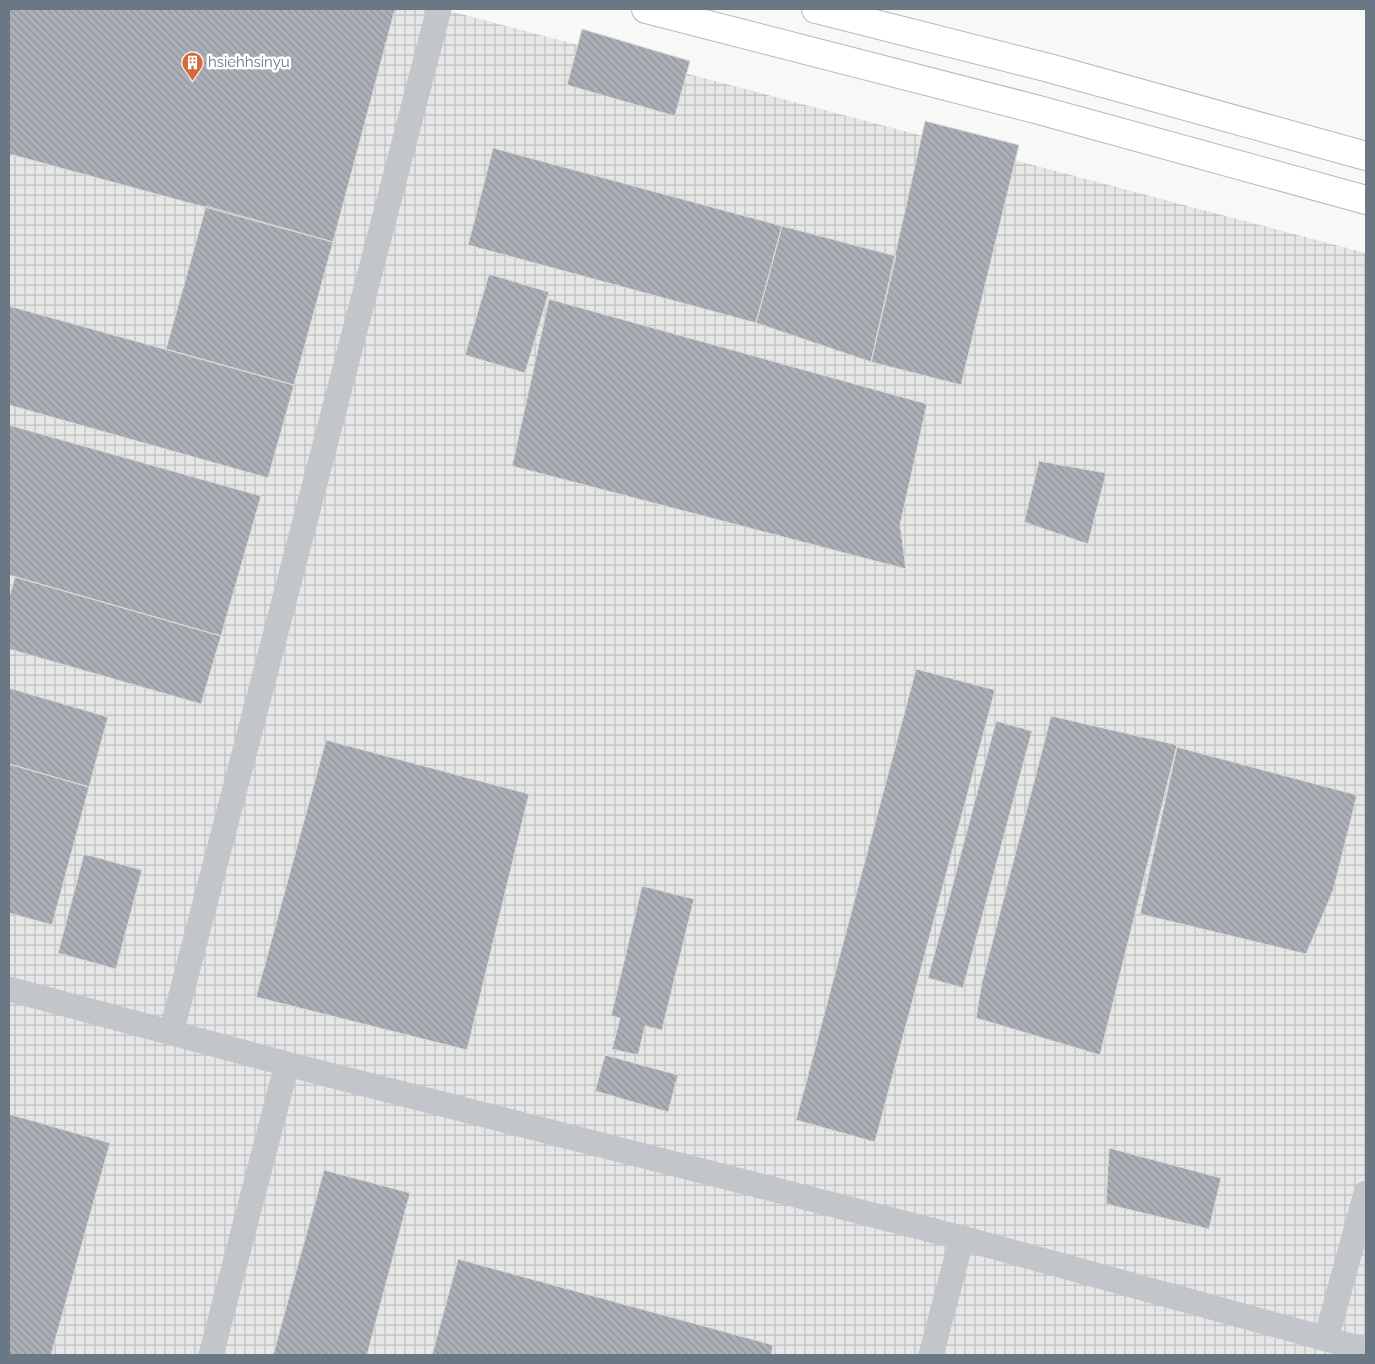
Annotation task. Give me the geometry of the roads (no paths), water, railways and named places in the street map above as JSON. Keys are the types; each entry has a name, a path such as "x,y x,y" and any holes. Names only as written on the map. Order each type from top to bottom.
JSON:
{"main road":[{"path":"646,9 1039,110 1366,200"},
{"path":"816,9 1049,68 1366,156"}],"street":[{"path":"171,1033 439,9"},
{"path":"9,989 287,1064 962,1238 1366,1350"},
{"path":"211,1355 287,1064"},
{"path":"1326,1339 1366,1193"},
{"path":"932,1355 962,1238"}],"place":[{"name":"hsiehhsinyu","path":"192,81"}]}
